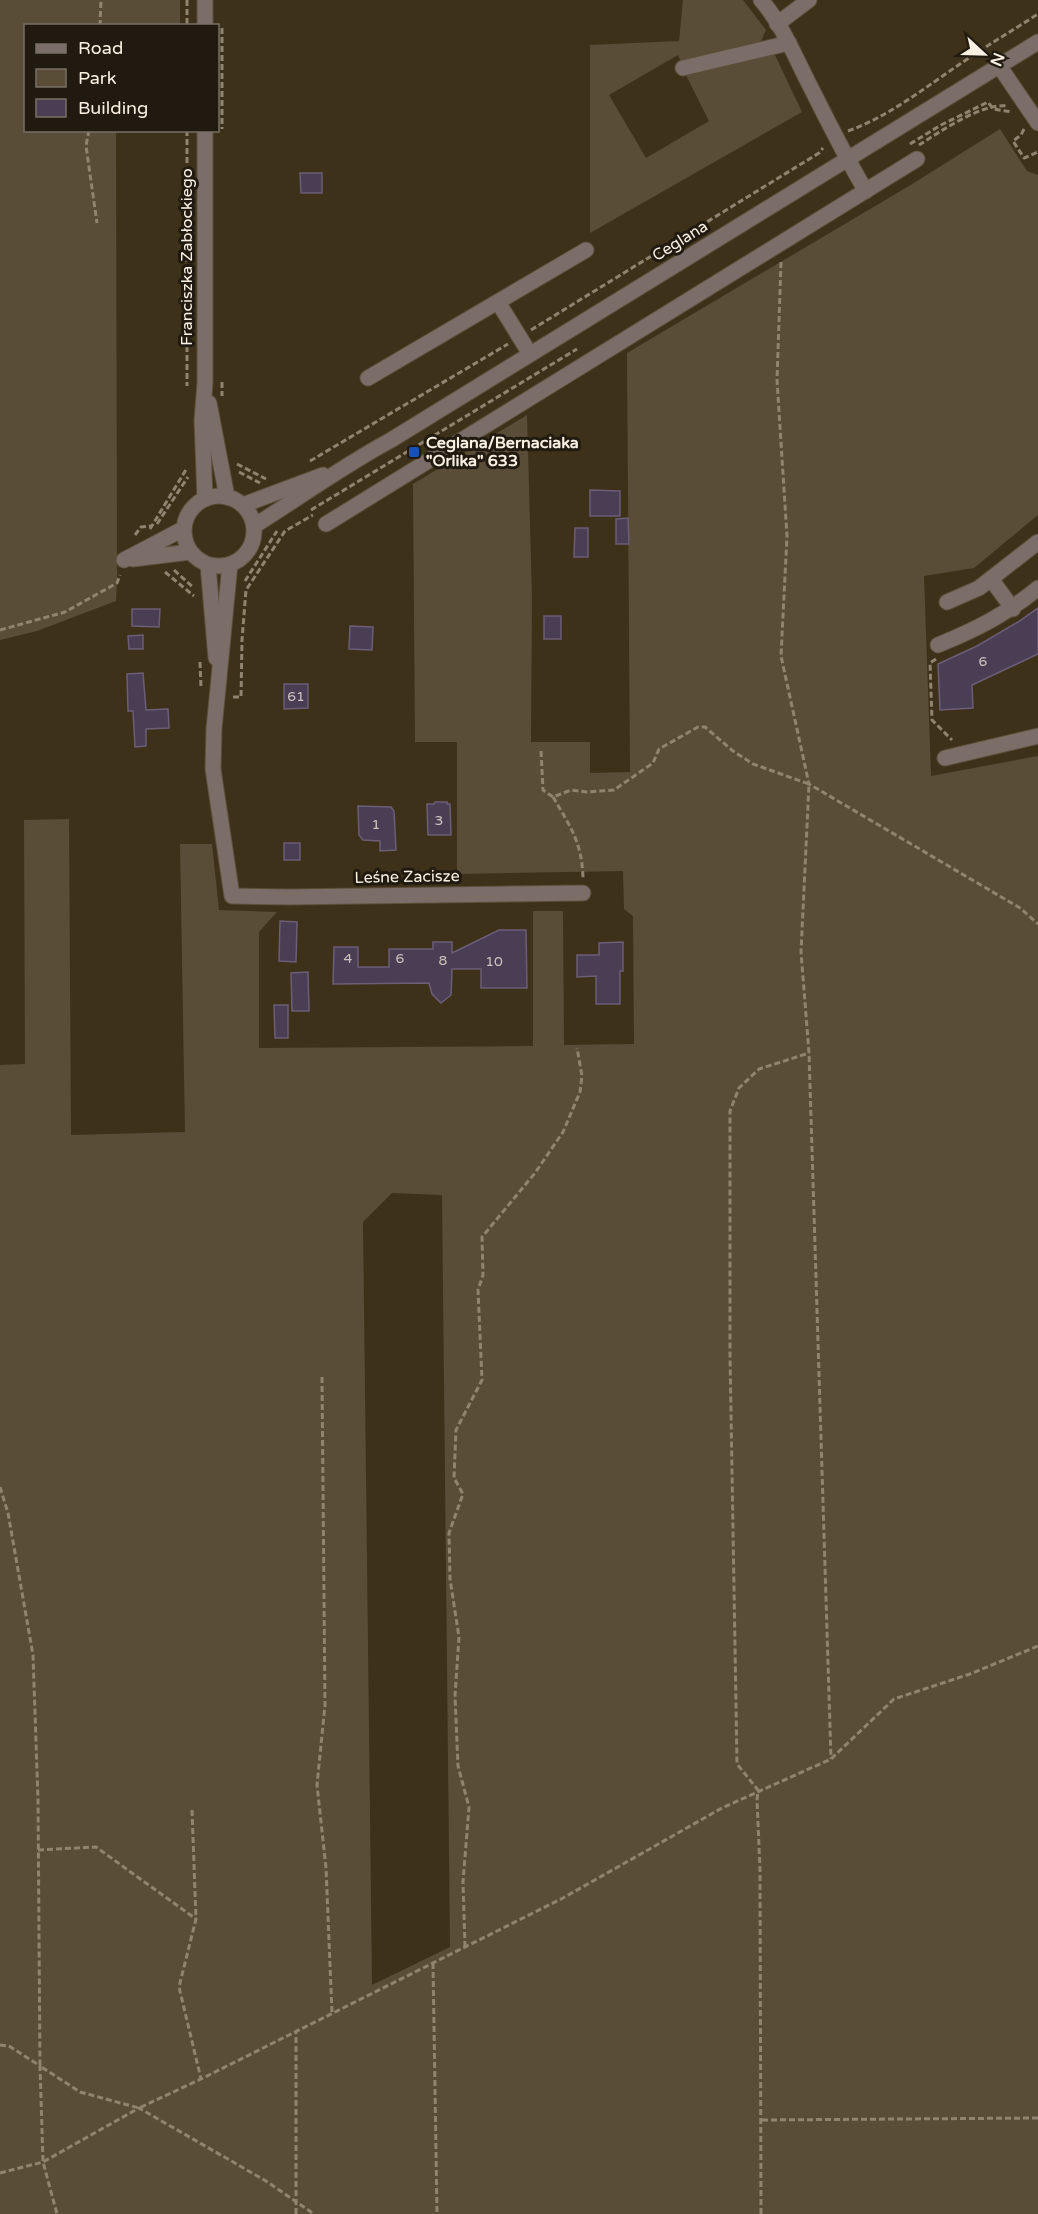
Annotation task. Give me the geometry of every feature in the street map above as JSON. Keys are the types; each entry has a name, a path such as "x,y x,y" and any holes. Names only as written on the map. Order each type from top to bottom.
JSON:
{"street":[{"path":"204,24 205,0"},
{"path":"761,0 789,43 836,138 866,190"},
{"path":"777,24 809,0"},
{"name":"Ceglana","path":"254,526 305,494 340,468 1038,42"},
{"path":"683,68 789,43"},
{"path":"1000,66 1031,122"},
{"name":"Franciszka Zabłockiego","path":"204,132 202,420 204,499"},
{"path":"326,524 917,159"},
{"path":"368,378 586,250"},
{"path":"498,302 530,354"},
{"name":"Franciszka Zabłockiego","path":"204,382 227,497"},
{"name":"Ceglana","path":"243,505 340,468"},
{"path":"216,496 227,497 243,505 250,515 254,526 253,538 249,549 241,558 219,567 208,565 198,560 190,552 183,529 194,506 204,499 216,496"},
{"path":"160,549 183,529"},
{"path":"947,602 979,588 1038,542"},
{"path":"124,560 160,549 190,552"},
{"path":"218,697 230,564"},
{"path":"208,565 203,594 212,631 219,678"},
{"path":"991,579 1013,609"},
{"path":"938,645 982,627 1013,609 1038,588"},
{"name":"Leśne Zacisze","path":"218,697 213,769 232,896 583,893"},
{"path":"952,756 1038,736"}],"path":[{"path":"99,24 101,0"},
{"path":"187,0 187,24"},
{"path":"300,466 322,456 520,337 819,153 828,142 864,126 1038,15"},
{"path":"222,23 222,129"},
{"path":"1031,122 1013,141 1024,158 1038,152"},
{"path":"89,132 86,146 97,223"},
{"path":"187,132 188,386"},
{"path":"782,242 777,380 787,536 781,656 808,784 801,952 809,1053 831,1759"},
{"path":"222,375 222,398"},
{"path":"234,463 268,480"},
{"path":"188,468 150,530 169,566 196,591 203,594"},
{"path":"157,525 164,571 203,594"},
{"path":"0,630 65,612 117,583 124,560"},
{"path":"200,661 201,696 241,697 246,590 229,590"},
{"path":"938,645 936,660 930,663 932,720 957,745 952,756"},
{"path":"553,797 571,790 587,792 614,790 653,764 659,749 698,727 705,727 733,751 753,764 808,784 1020,908 1038,924"},
{"path":"541,752 543,790 553,797 574,833 582,857 583,893"},
{"path":"465,1947 463,1882 469,1807 458,1766 455,1696 459,1637 450,1579 449,1533 463,1494 454,1478 456,1430 482,1380 478,1290 483,1275 482,1237 535,1173 563,1132 580,1092 582,1076 577,1048"},
{"path":"761,2214 758,1790 737,1764 730,1354 730,1111 739,1088 759,1069 809,1053"},
{"path":"322,1377 325,1705 316,1785 326,1868 332,2014"},
{"path":"0,1487 8,1513 33,1655 43,2162 57,2214"},
{"path":"0,2173 43,2162 139,2108 563,1898 722,1808 831,1759 894,1699 970,1674 1038,1647"},
{"path":"192,1810 196,1919 178,1987 201,2079"},
{"path":"38,1850 96,1846 196,1919"},
{"path":"433,1963 437,2214"},
{"path":"296,2031 296,2214"},
{"path":"0,2045 9,2046 80,2092 139,2108 266,2181 314,2214"},
{"path":"762,2120 1038,2118"}],"green space":[{"path":"0,0 180,0 180,24 24,24 24,132 116,132 117,578 116,601 37,631 0,640"},
{"path":"683,0 743,0 766,30 761,41 681,62 678,55 609,95 646,158 709,121 686,75 774,53 802,112 590,233 590,45 679,41"},
{"path":"1000,129 1027,171 1038,175 1038,515 974,568 924,576 931,776 1038,756 1038,2214 0,2214 0,1065 25,1064 24,820 69,819 71,1135 185,1132 180,844 212,844 219,910 277,912 259,932 259,1048 533,1046 533,911 563,911 564,1045 634,1044 633,916 624,909 623,871 457,874 457,742 415,742 413,484 527,415 532,597 531,742 590,742 590,773 630,772 627,353 909,186","holes":["392,1193 442,1195 450,1947 372,1985 363,1222"]}],"building":[{"path":"300,173 322,173 322,193 301,193"},
{"path":"590,490 620,491 620,516 590,516"},
{"path":"628,518 629,544 616,544 616,519"},
{"path":"575,528 588,528 588,557 574,557"},
{"path":"1038,608 1038,654 972,685 973,708 940,710 938,664 977,646"},
{"path":"132,609 160,609 159,627 132,626"},
{"path":"544,616 561,616 561,639 544,639"},
{"path":"350,626 373,627 372,650 349,649"},
{"path":"143,635 143,649 129,649 128,636"},
{"path":"143,673 146,710 168,709 169,728 146,729 146,746 135,747 133,711 128,711 127,674"},
{"path":"284,684 308,684 308,708 284,709"},
{"path":"435,802 450,804 451,835 428,835 427,804"},
{"path":"358,806 391,807 394,811 396,850 380,851 380,841 363,840 359,835"},
{"path":"284,843 300,843 300,860 284,860"},
{"path":"280,921 297,922 296,962 279,961"},
{"path":"499,930 526,930 527,988 481,988 481,969 452,969 451,995 441,1003 432,994 429,983 333,984 334,947 358,947 358,967 389,967 389,949 433,949 433,942 452,942 452,953"},
{"path":"623,942 620,1004 596,1004 596,976 577,977 577,955 599,955 599,943"},
{"path":"308,972 309,1011 292,1011 291,973"},
{"path":"274,1005 288,1005 288,1038 275,1038"}],"place":[{"name":"Ceglana/Bernaciaka \"Orlika\" 633","path":"414,452"}]}
